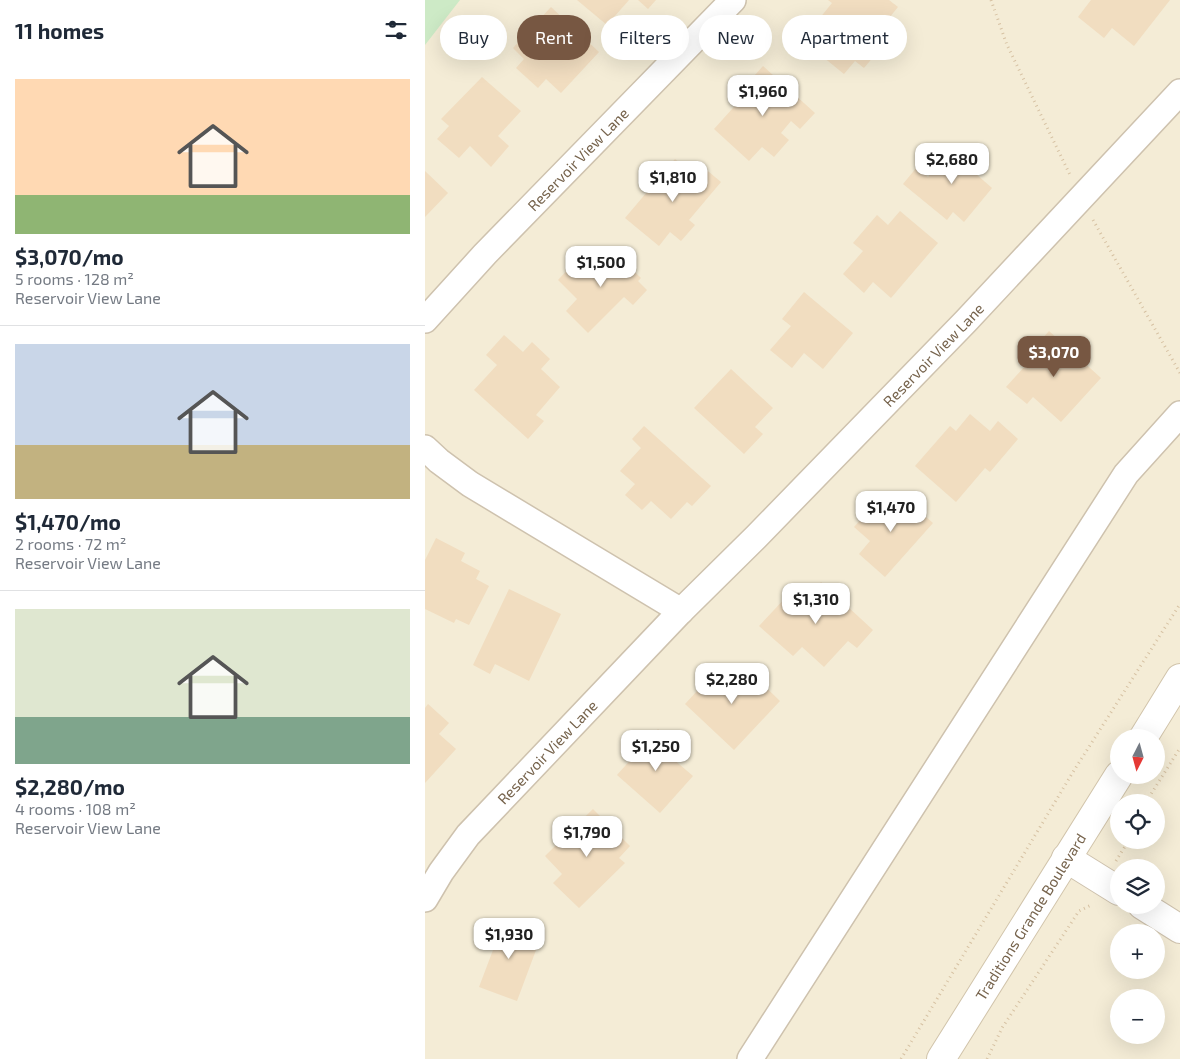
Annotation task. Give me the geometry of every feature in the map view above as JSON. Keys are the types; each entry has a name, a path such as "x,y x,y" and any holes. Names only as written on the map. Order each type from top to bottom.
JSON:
{"main road":[{"path":"1149,729 1180,678"},
{"name":"Traditions Grande Boulevard","path":"941,1059 1113,784"},
{"path":"1066,858 1108,899"},
{"path":"1156,914 1180,929"}],"street":[{"name":"Reservoir View Lane","path":"425,320 485,254 733,0"},
{"name":"Reservoir View Lane","path":"425,899 441,872 468,835 681,611 756,537 966,321 1180,92"},
{"path":"751,1059 1126,474 1180,414"},
{"path":"425,448 470,484 681,611"}],"path":[{"path":"991,0 1007,46 1071,176"},
{"path":"1092,219 1180,373"},
{"path":"901,1059 1068,780 1180,604"},
{"path":"1151,794 1180,748"},
{"path":"1121,854 1124,849"},
{"path":"987,1059 1002,1028 1079,912 1091,904 1108,899"}],"shaded area":[{"path":"425,0 1180,0 1180,1059 425,1059"}],"green space":[{"path":"425,0 460,0 448,15 440,15 440,26 425,45"}],"building":[{"path":"577,0 629,0 616,15 601,15 601,20"},
{"path":"638,0 656,0 648,9"},
{"path":"828,0 889,0 898,7 891,15 822,15 832,3"},
{"path":"1091,0 1170,0 1134,46 1112,28 1104,38 1078,17"},
{"path":"551,7 560,15 544,15"},
{"path":"517,44 517,52 513,48"},
{"path":"591,44 599,52 561,93 546,79 538,88 516,68 523,60 591,60"},
{"path":"827,60 871,60 864,68 855,61 844,74"},
{"path":"763,66 815,113 800,129 791,121 781,133 789,140 774,157 762,147 749,161 714,129 750,89 746,85"},
{"path":"482,77 521,111 498,136 509,146 491,167 470,146 459,158 437,139 449,126 441,119"},
{"path":"969,147 986,161 976,174 992,188 964,222 953,212 947,220 903,184 917,167 928,177 950,149 961,157"},
{"path":"675,159 695,176 703,167 721,182 689,220 695,225 681,241 670,232 659,246 625,218"},
{"path":"425,171 448,193 425,217"},
{"path":"900,211 938,243 891,298 873,282 864,293 843,274 863,251 853,243 877,215 888,225"},
{"path":"609,247 641,278 638,281 647,290 633,305 624,297 588,333 566,311 577,299 558,280 575,262 585,272"},
{"path":"804,292 853,333 823,369 804,353 792,368 770,350 791,326 782,319"},
{"path":"1049,331 1101,378 1061,422 1033,397 1027,404 1006,387 1035,355 1031,351"},
{"path":"504,335 523,352 532,342 550,359 541,369 560,387 536,415 544,421 528,439 474,390 497,365 486,355"},
{"path":"731,369 773,408 755,427 763,434 744,454 694,408"},
{"path":"970,414 990,431 998,421 1018,439 990,472 985,468 956,502 915,466 950,426 956,431"},
{"path":"644,426 711,486 692,506 687,502 671,519 651,501 642,510 625,495 635,484 620,471 641,448 632,439"},
{"path":"883,495 896,507 904,498 933,523 885,577 859,554 870,541 854,527"},
{"path":"436,538 465,553 461,561 480,571 476,579 489,586 469,625 456,619 454,623 425,609 425,560"},
{"path":"821,582 873,630 857,648 848,641 824,667 802,647 793,656 759,626 788,595 800,605"},
{"path":"509,589 561,614 529,681 495,664 490,674 473,665"},
{"path":"721,665 741,684 751,673 780,701 734,750 685,704"},
{"path":"428,704 449,723 439,734 456,749 425,783 425,708"},
{"path":"658,729 679,749 672,758 693,776 660,813 617,775"},
{"path":"593,809 630,846 619,858 625,863 579,908 553,883 562,874 545,856"},
{"path":"515,924 542,934 517,1001 479,987 493,950 480,946 487,928 510,936"}]}
